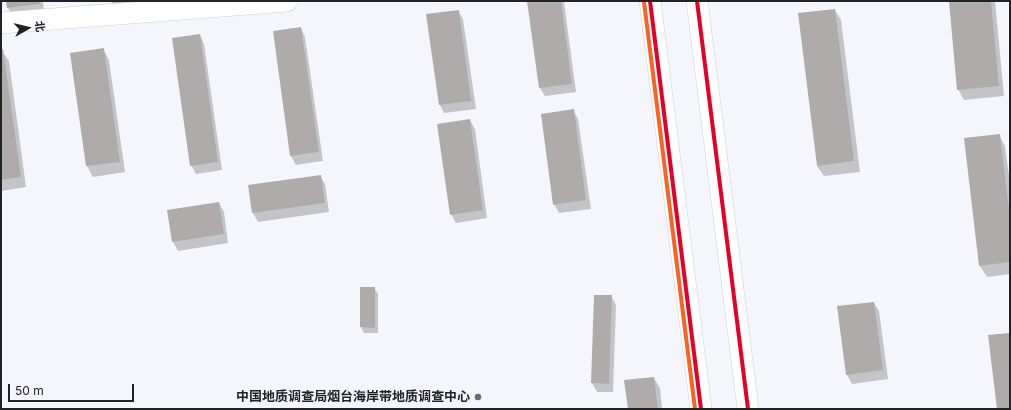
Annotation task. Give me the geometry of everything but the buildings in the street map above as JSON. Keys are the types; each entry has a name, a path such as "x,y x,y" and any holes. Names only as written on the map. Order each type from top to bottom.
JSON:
{"street":[{"path":"1,23 287,1"},
{"path":"650,1 701,409"},
{"path":"697,1 748,409"}],"transit line":[{"path":"650,1 701,409"},
{"path":"697,1 748,409"},
{"path":"644,2 695,409"}],"place":[{"name":"中国地质调查局烟台海岸带地质调查中心","path":"478,397"}]}
